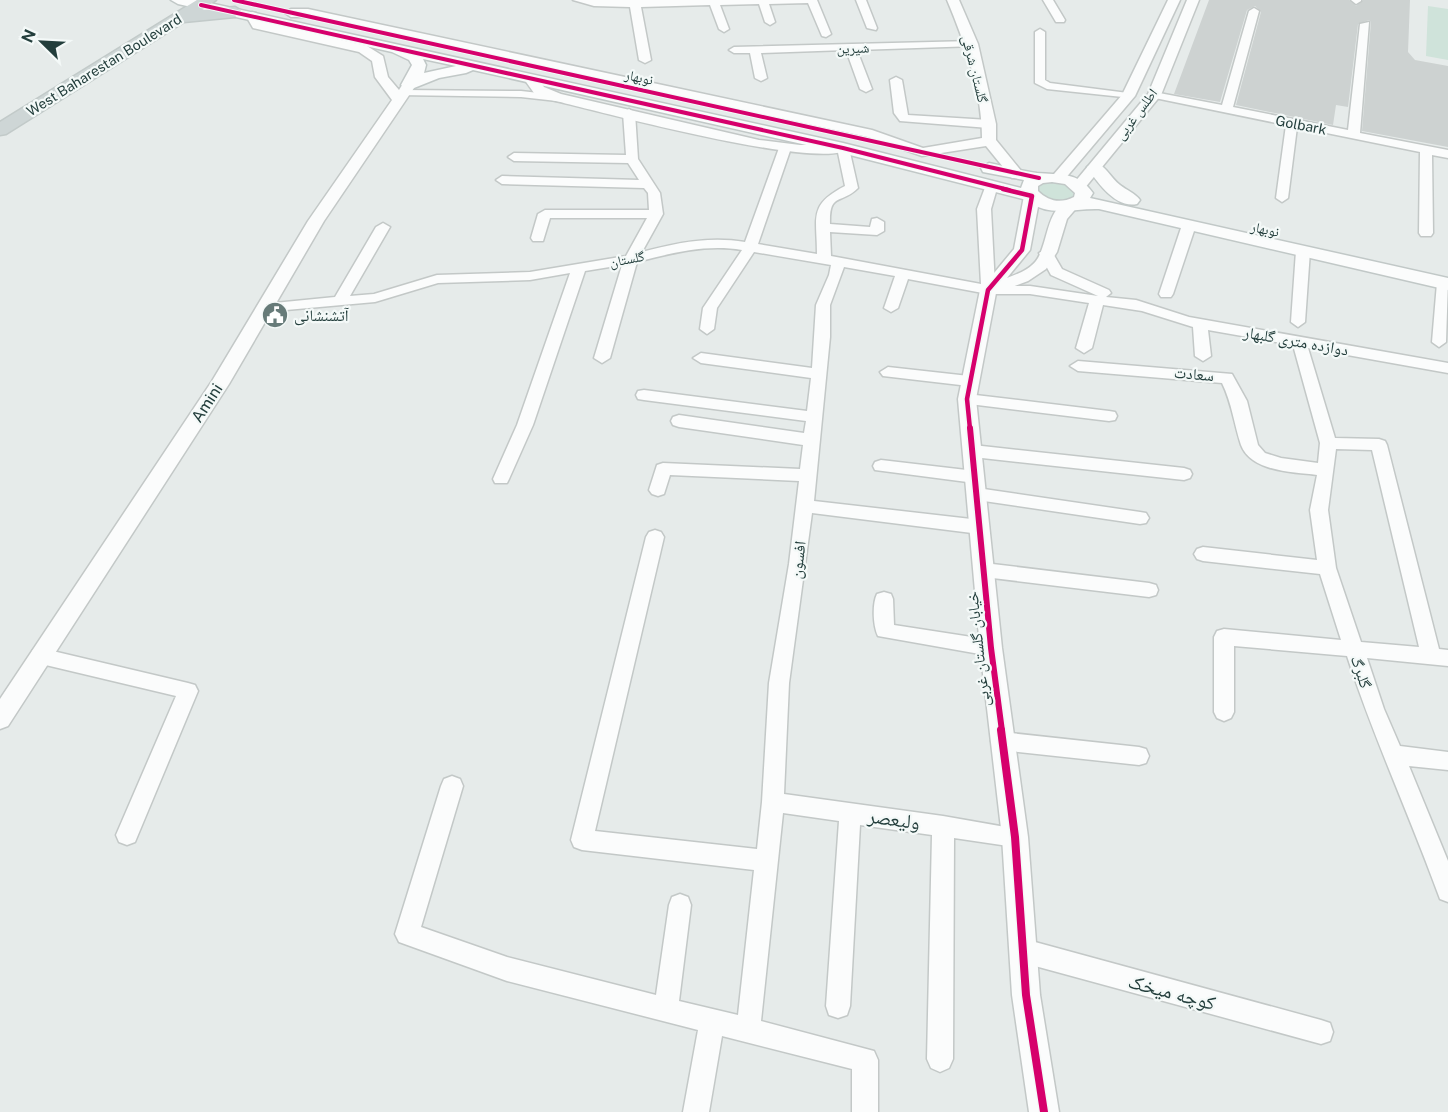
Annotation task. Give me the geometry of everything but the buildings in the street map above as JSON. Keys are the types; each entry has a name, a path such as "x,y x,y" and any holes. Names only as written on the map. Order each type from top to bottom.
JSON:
{"main road":[{"name":"نوبهار","path":"178,0 291,13 418,38 1017,175 1039,178 1059,177"},
{"name":"West Baharestan Boulevard","path":"0,112 178,0"},
{"name":"West Baharestan Boulevard","path":"0,130 204,2"},
{"name":"نوبهار","path":"243,6 310,29 843,148 1032,196 1049,205 1078,196 1131,200 1447,279"},
{"path":"165,27 207,13 243,6"},
{"path":"310,29 312,24 326,21"},
{"path":"396,49 415,57 418,65 416,74 403,92"},
{"path":"403,92 435,74 456,69 483,69"},
{"path":"587,92 601,88 604,85 601,81"},
{"path":"1095,167 1105,182 1116,192 1131,200"},
{"path":"1059,177 1078,196"},
{"path":"1032,196 1029,188 1039,178"},
{"name":"نوبهار","path":"1078,196 1099,204 1303,251 1447,279"}],"street":[{"path":"578,0 594,3 634,4 810,0 826,34"},
{"path":"861,0 872,28"},
{"name":"گلستان شرقی","path":"953,0 972,44 989,124 989,141"},
{"path":"1048,0 1060,20"},
{"name":"اطلس غربی","path":"1059,177 1128,96 1174,0"},
{"name":"اطلس غربی","path":"1046,253 1061,213 1078,196 1095,167 1154,95 1193,0"},
{"path":"763,1 770,22"},
{"path":"714,2 724,29"},
{"path":"634,4 645,60"},
{"path":"243,6 257,25 363,49 378,59 382,77 403,92 521,94 567,99"},
{"path":"1226,110 1254,11"},
{"path":"291,13 308,12 418,38"},
{"path":"1354,135 1365,24"},
{"path":"1040,32 1039,81 1047,86 1128,96"},
{"name":"شیرین","path":"734,50 972,44"},
{"path":"850,47 866,89"},
{"path":"886,47 891,61"},
{"path":"755,50 760,78"},
{"path":"511,58 861,132 922,152 989,141 1017,175"},
{"path":"531,79 539,90 567,99 784,148 821,150 843,148"},
{"path":"896,80 900,113 904,118 989,124"},
{"name":"Amini","path":"0,719 220,384 316,221 403,92"},
{"name":"Golbark","path":"1154,95 1448,154"},
{"path":"602,358 631,259 656,214 654,193 646,184 632,159 629,113"},
{"path":"1282,198 1292,123"},
{"path":"707,329 710,308 749,249 784,148"},
{"name":"افسون","path":"766,861 773,802 779,683 798,564 806,475 819,374 823,305 836,275 824,228 823,209 830,199 852,188 843,148"},
{"path":"1426,149 1426,233"},
{"path":"514,157 632,159"},
{"path":"502,180 646,184"},
{"path":"992,185 984,209 988,290 1018,280 1040,266 1046,253"},
{"name":"خیابان گلستان غربی","path":"1032,196 1022,250 988,290 968,390 991,648 1015,837 1026,995 1044,1112"},
{"path":"538,238 545,214 656,214"},
{"path":"824,228 877,231 877,222"},
{"path":"1166,294 1189,225"},
{"path":"340,301 383,227"},
{"name":"گلستان","path":"264,308 375,297 437,279 530,276 631,259 682,246 726,243 749,249 903,273 988,290 1030,290 1145,307"},
{"path":"1298,322 1303,251"},
{"path":"1046,253 1056,272 1089,288 1145,307"},
{"path":"501,479 525,425 579,267"},
{"path":"891,308 903,273"},
{"path":"1439,342 1447,279"},
{"path":"1084,348 1097,300"},
{"name":"دوازده متری گلبهار","path":"1145,307 1200,323 1448,368"},
{"path":"1200,323 1203,356"},
{"name":"گلبرگ","path":"1299,341 1328,443 1319,510 1327,568 1374,709 1427,834 1448,891"},
{"path":"701,358 819,374"},
{"name":"سعادت","path":"1078,366 1227,378 1239,401 1250,447 1259,457 1280,464 1326,470"},
{"path":"888,372 968,390 1109,416"},
{"path":"644,395 814,417"},
{"path":"679,421 811,440"},
{"path":"1224,712 1224,637 1439,657 1379,445 1328,443"},
{"path":"973,451 1184,474"},
{"path":"881,466 1140,518"},
{"path":"658,490 663,469 806,475"},
{"path":"804,506 980,527"},
{"path":"655,537 582,840 766,861 748,1032"},
{"path":"1203,554 1327,568"},
{"path":"984,570 1149,590"},
{"path":"884,599 885,631 991,648"},
{"path":"40,656 188,691 127,835"},
{"path":"1002,741 1139,756"},
{"path":"1394,755 1448,761"},
{"path":"452,786 407,934 507,969 865,1060 865,1112"},
{"name":"ولیعصر","path":"773,802 1015,837"},
{"path":"837,1006 850,813"},
{"path":"940,1059 943,826"},
{"path":"666,1010 680,904"},
{"name":"کوچه میخک","path":"1024,951 1321,1032"},
{"path":"696,1112 712,1022"}],"green space":[{"path":"1428,6 1448,9 1448,60 1426,56"},
{"path":"1051,181 1063,183 1074,191 1073,197 1054,200 1036,191 1038,185"}],"cycle path":[{"path":"234,0 1039,178"},
{"path":"201,5 843,148 1032,196 1022,250 988,290 967,399 991,648 1015,837 1026,995 1044,1112"}],"place":[{"name":"آتشنشانی","path":"275,315"}]}
